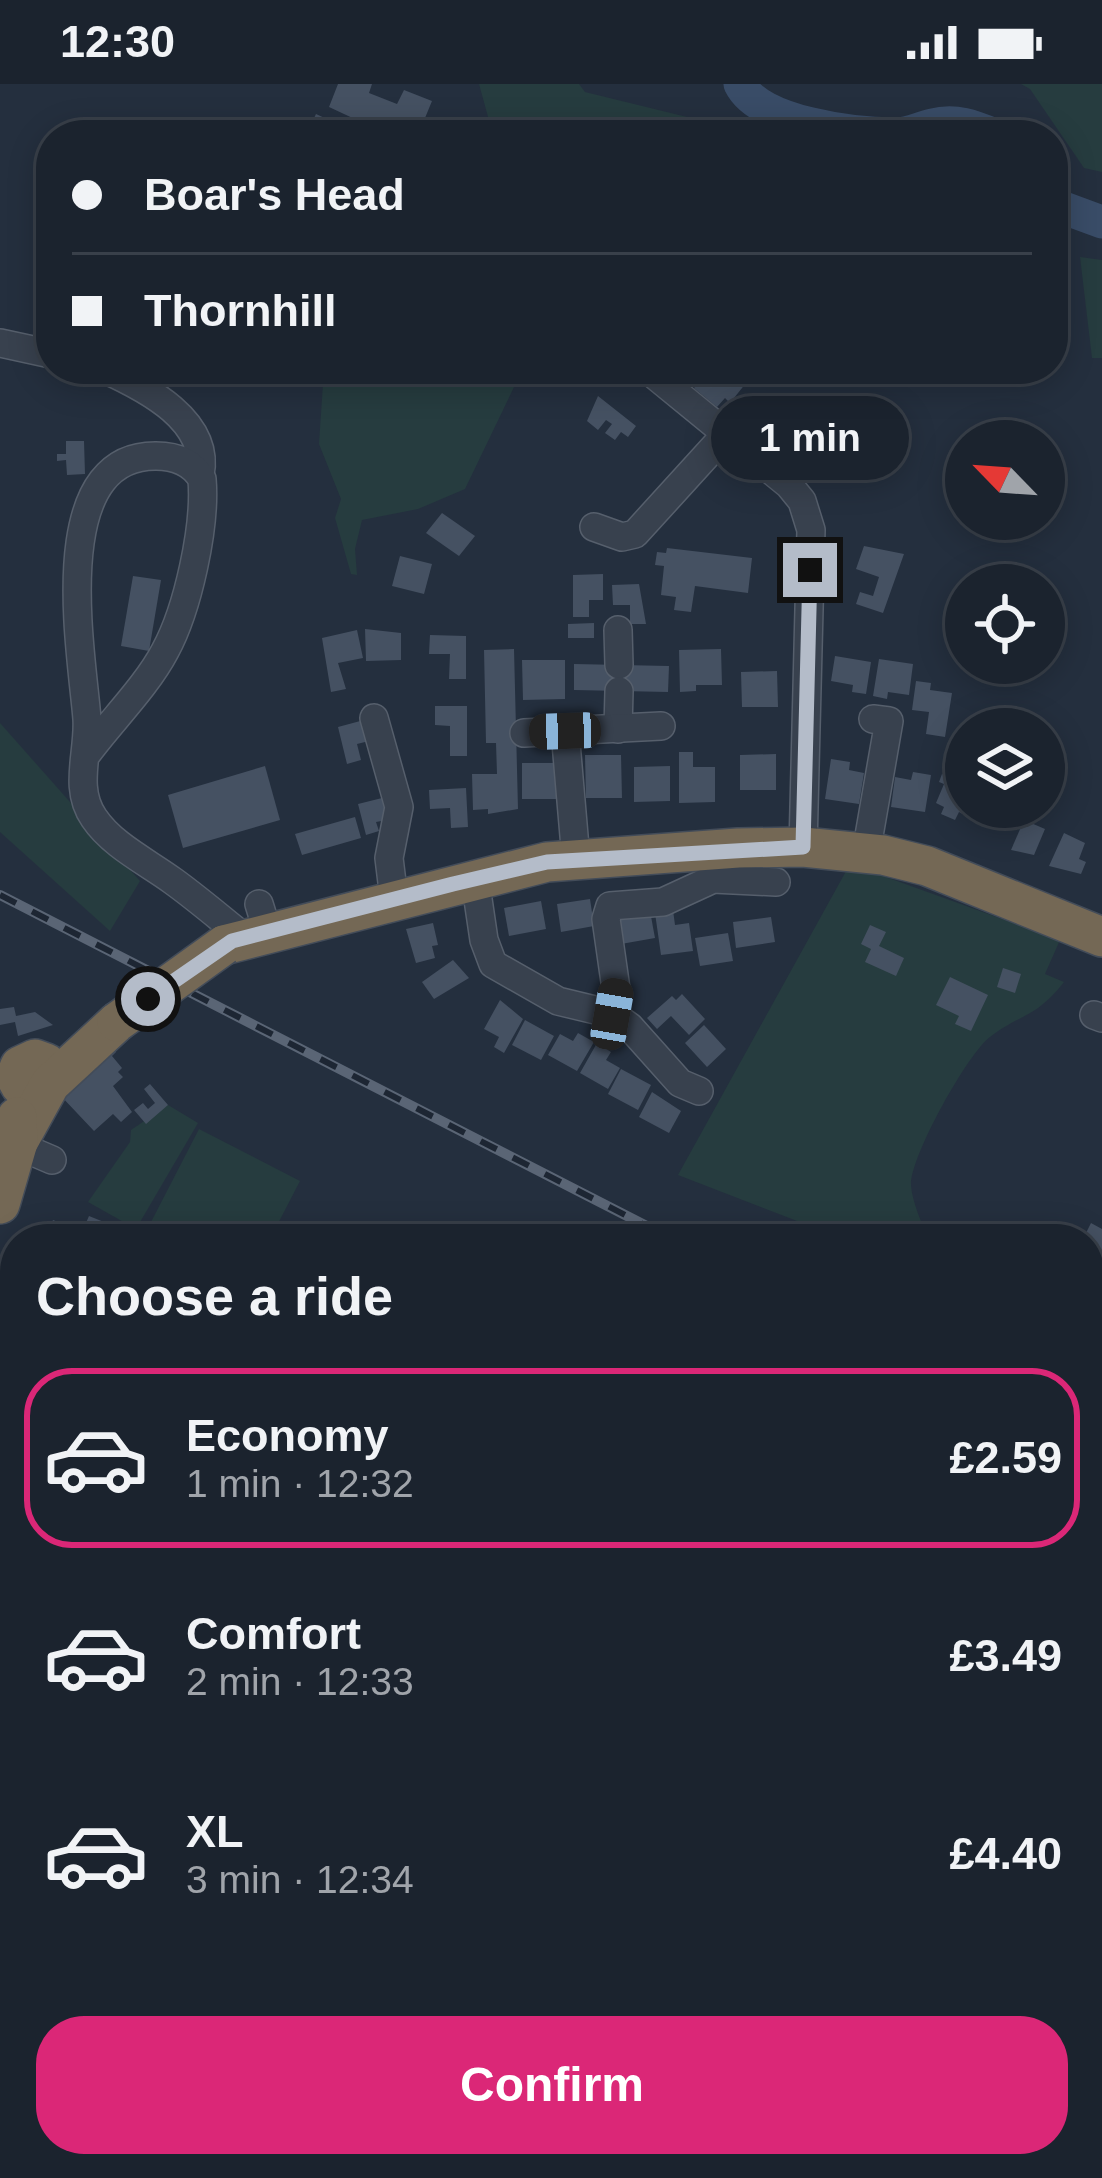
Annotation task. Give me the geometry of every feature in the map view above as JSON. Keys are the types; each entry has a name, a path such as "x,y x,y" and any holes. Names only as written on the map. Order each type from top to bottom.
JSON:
{"highway":[{"path":"0,1204 20,1155 29,1084 249,930 576,859 803,847 866,853 927,866 1102,937"}],"street":[{"path":"0,343 36,351"},
{"path":"86,754 168,646 202,527 200,447 164,401 132,384"},
{"path":"665,384 789,485 802,501 812,530 803,847"},
{"path":"594,527 622,537 634,535 726,434"},
{"path":"200,475 183,461 142,457 119,466 94,493 80,548 76,591 86,754 82,791 96,821 249,930"},
{"path":"618,630 618,728"},
{"path":"374,718 399,807 389,858 394,899"},
{"path":"866,853 889,721 873,718"},
{"path":"524,733 661,726"},
{"path":"565,731 576,859"},
{"path":"612,1014 616,989 606,919 610,906 663,902 713,878 776,882"},
{"path":"475,879 494,964 559,1001 612,1014 631,1027 680,1083 699,1091"}],"green space":[{"path":"479,84 579,84 585,92 688,120 489,120"},
{"path":"1021,84 1102,84 1102,172 1084,168 1068,145 1068,120 1051,120 1030,89"},
{"path":"1080,257 1102,260 1102,358 1092,358"},
{"path":"323,384 517,384 465,489 418,509 362,520 355,549 357,575 351,574 335,518 341,499 319,444"},
{"path":"0,723 140,881 110,931 0,832"},
{"path":"850,864 1060,940 1045,974 1064,982 1045,1003 980,1047 920,1152 911,1185 922,1224 805,1224 678,1175"},
{"path":"168,1105 198,1123 139,1224 127,1224 88,1202 130,1142 131,1130"},
{"path":"199,1129 300,1181 278,1224 151,1222"}],"building":[{"path":"338,84 372,84 369,93 397,104 404,90 432,101 424,120 357,120 329,107"},
{"path":"697,384 745,384 730,403 725,398 717,407 694,388"},
{"path":"598,396 636,426 628,437 621,432 615,440 605,433 612,424 606,420 598,430 587,421"},
{"path":"66,441 84,441 85,474 67,475 66,460 57,461 57,454 66,454"},
{"path":"442,513 475,536 459,556 426,533"},
{"path":"864,546 904,554 883,613 856,604 860,592 873,596 879,577 856,569"},
{"path":"667,548 752,558 748,593 695,586 691,612 674,610 676,597 661,595 664,566 655,565 657,552 666,553"},
{"path":"400,556 432,564 424,594 392,586"},
{"path":"603,574 603,600 589,600 589,617 573,617 573,575"},
{"path":"133,576 161,580 149,651 121,646"},
{"path":"639,584 646,624 630,624 630,605 613,605 612,585"},
{"path":"594,623 594,638 568,638 568,624"},
{"path":"365,629 401,633 401,660 366,661"},
{"path":"357,630 363,658 338,663 346,689 331,692 322,638"},
{"path":"430,635 466,636 466,679 449,679 450,654 429,654"},
{"path":"514,649 518,809 488,814 488,809 473,810 472,774 497,774 496,743 486,743 484,650"},
{"path":"721,649 722,685 696,685 696,691 680,692 679,650"},
{"path":"835,656 871,662 866,694 852,692 853,685 831,681"},
{"path":"879,659 913,664 909,695 873,696"},
{"path":"522,660 565,660 565,699 523,700"},
{"path":"574,664 669,666 668,692 574,690"},
{"path":"777,671 778,707 742,707 741,672"},
{"path":"916,681 931,683 930,690 952,693 950,708 945,708 945,737 926,734 929,712 912,710"},
{"path":"435,706 467,706 467,756 450,756 450,726 435,725"},
{"path":"364,720 369,741 357,744 361,760 347,764 338,727"},
{"path":"679,752 693,752 693,767 715,767 715,802 679,803"},
{"path":"776,754 776,790 740,790 740,755"},
{"path":"585,755 621,755 622,798 586,798"},
{"path":"831,759 850,762 849,770 864,773 859,804 825,799"},
{"path":"522,763 558,763 558,799 522,799"},
{"path":"265,766 280,820 183,848 168,795"},
{"path":"670,766 670,801 634,802 634,767"},
{"path":"913,772 931,775 925,812 891,807 895,777 911,780"},
{"path":"945,775 945,816 941,814 944,807 936,803 944,784 939,782"},
{"path":"466,788 468,827 451,828 450,808 430,809 429,790"},
{"path":"382,798 387,820 376,822 379,831 366,835 358,804"},
{"path":"355,817 361,838 302,855 295,834"},
{"path":"1021,828 1045,829 1034,855 1011,850"},
{"path":"1064,833 1085,843 1079,859 1086,862 1081,874 1049,866"},
{"path":"590,899 594,926 561,932 557,904"},
{"path":"541,901 546,929 509,936 504,908"},
{"path":"673,910 675,925 689,923 693,951 661,955 655,913"},
{"path":"650,911 655,938 621,944 616,916"},
{"path":"771,917 775,942 736,948 733,922"},
{"path":"433,923 438,945 432,946 435,958 416,963 406,929"},
{"path":"870,925 886,932 879,946 904,958 896,976 865,962 871,949 861,944"},
{"path":"728,933 733,961 700,966 695,938"},
{"path":"453,960 469,978 434,999 422,982"},
{"path":"1003,968 1021,974 1015,993 997,987"},
{"path":"950,977 988,995 971,1031 955,1024 959,1016 936,1005"},
{"path":"682,994 705,1019 689,1035 671,1016 657,1029 647,1018 672,996 676,1000"},
{"path":"500,1000 523,1019 504,1053 494,1047 499,1037 484,1029"},
{"path":"14,1007 16,1016 35,1012 53,1025 18,1036 15,1022 0,1025 0,1009"},
{"path":"525,1020 554,1036 541,1060 512,1045"},
{"path":"704,1025 726,1049 707,1067 685,1043"},
{"path":"578,1033 594,1042 577,1071 548,1055 560,1034 573,1041"},
{"path":"597,1043 611,1052 606,1060 620,1068 608,1089 580,1073"},
{"path":"112,1047 123,1077 113,1086 132,1112 121,1122 113,1114 94,1131 60,1095"},
{"path":"621,1069 651,1085 638,1110 608,1094"},
{"path":"150,1084 168,1105 146,1124 134,1110 143,1103 148,1109 155,1103 144,1089"},
{"path":"652,1092 681,1111 669,1133 639,1117"},
{"path":"89,1216 109,1224 86,1224"}],"waterway":[{"path":"740,84 767,108 797,120"},
{"path":"1068,210 1102,222"}],"railway":[{"path":"0,895 643,1224"}],"route":[{"path":"148,999 232,941 547,862 803,847 810,570"}]}
